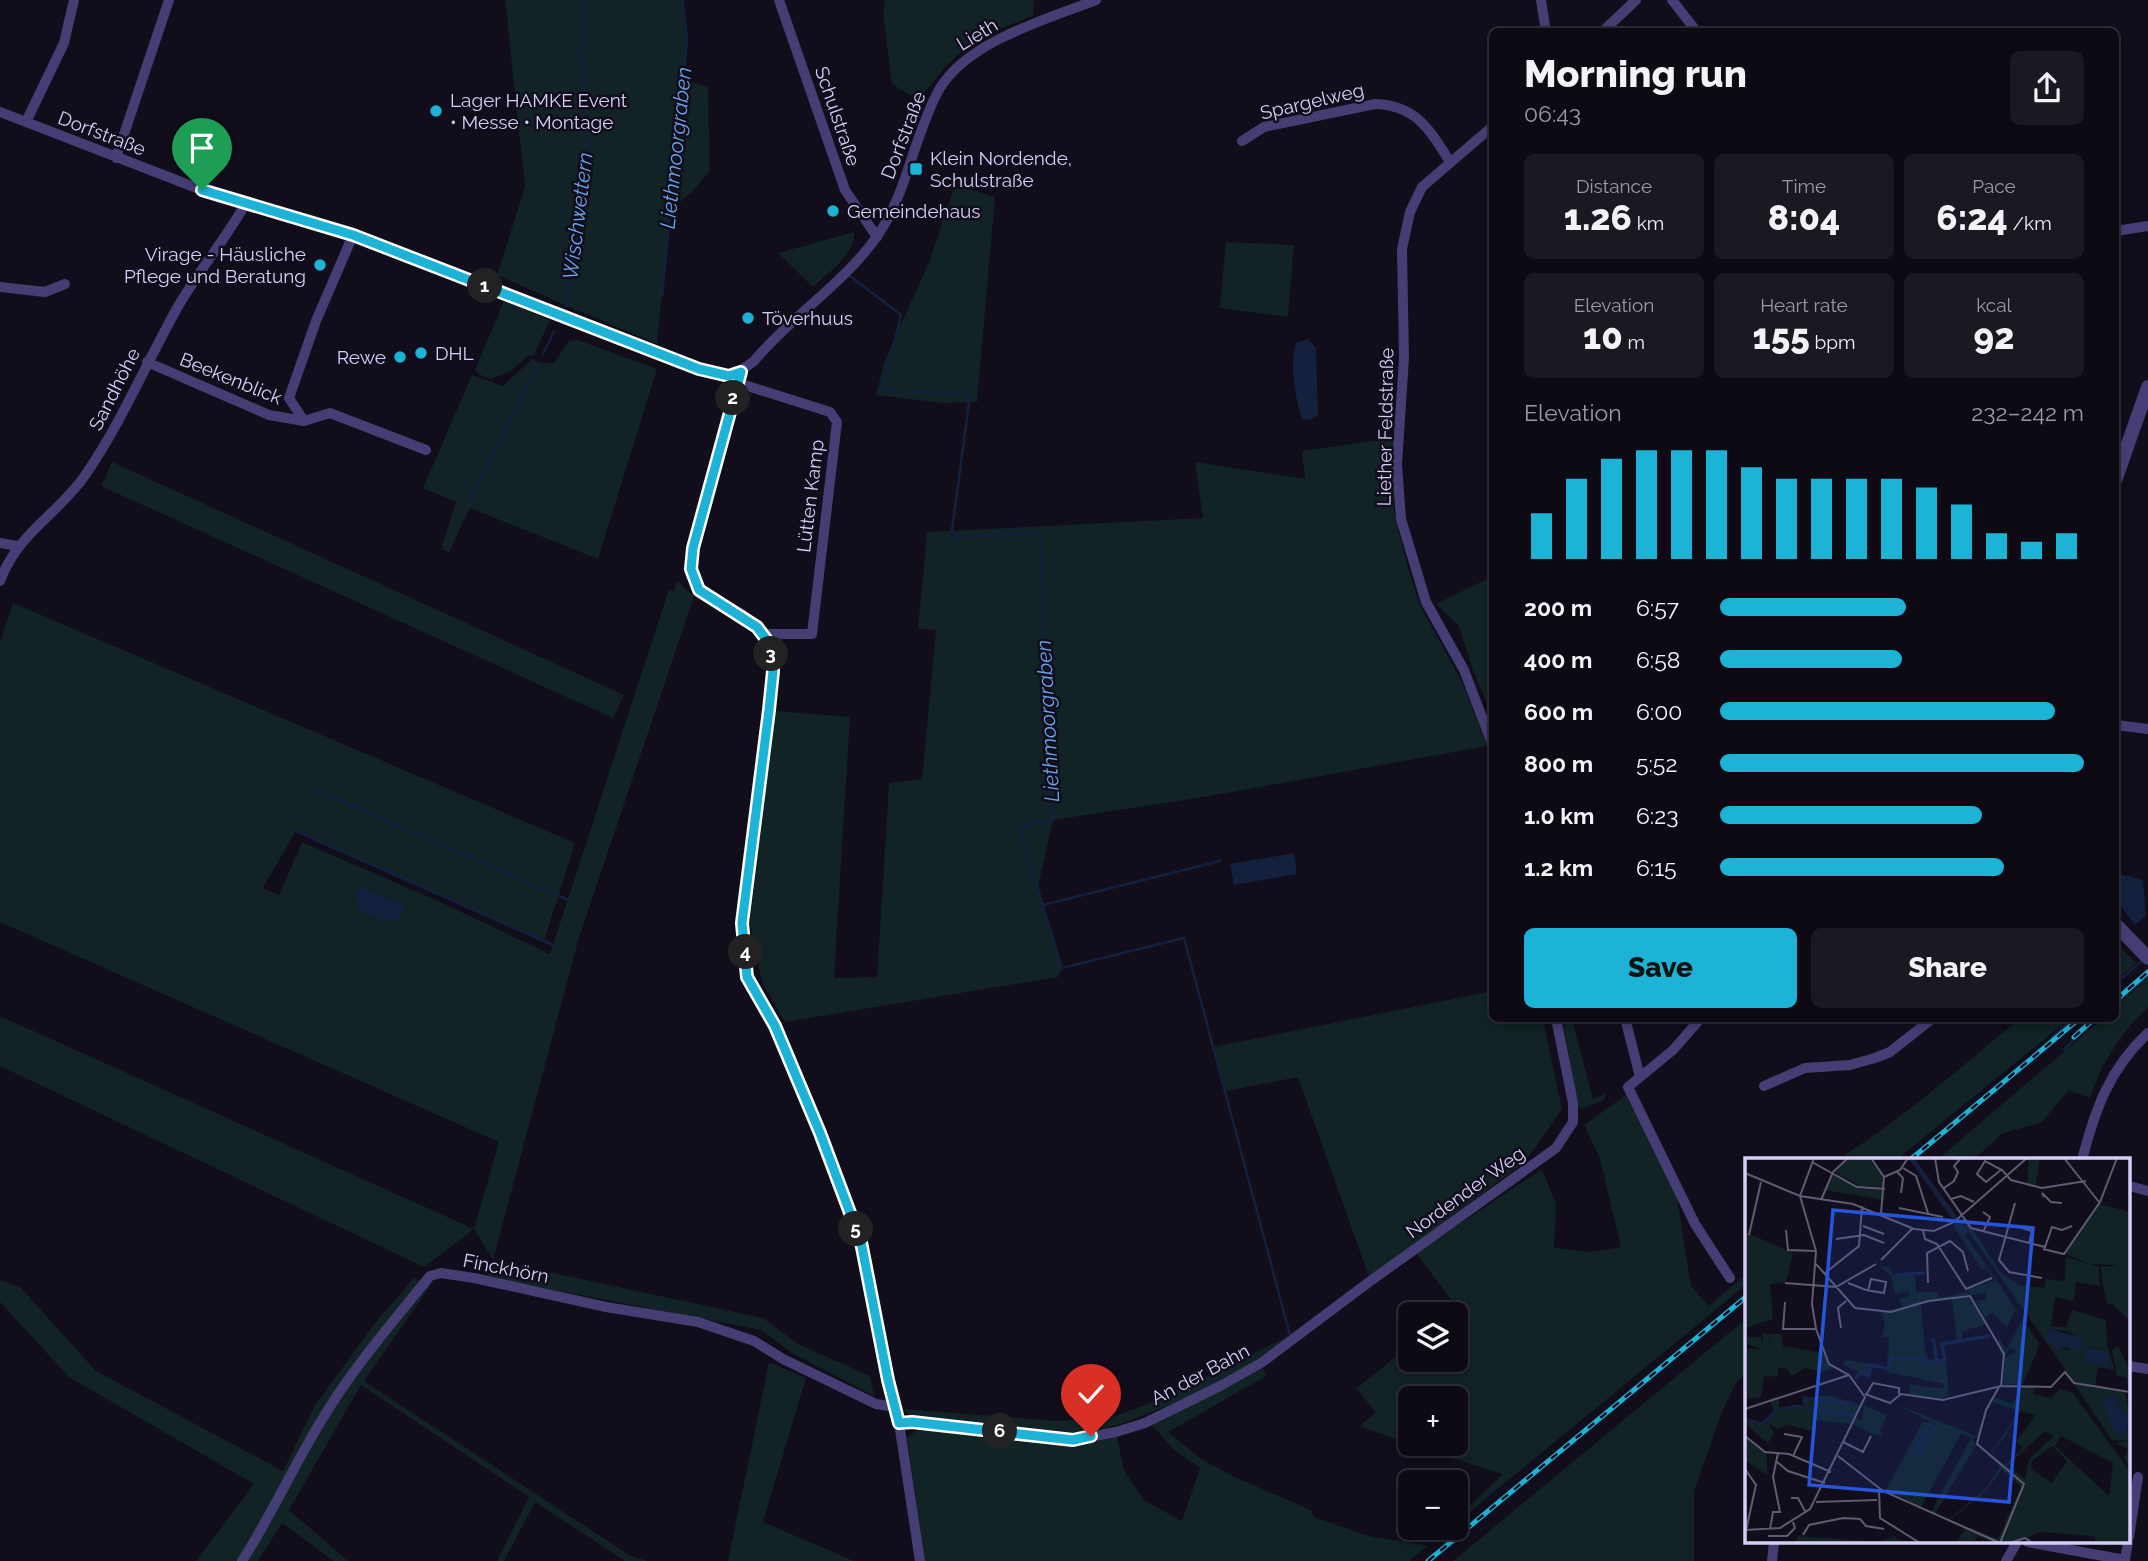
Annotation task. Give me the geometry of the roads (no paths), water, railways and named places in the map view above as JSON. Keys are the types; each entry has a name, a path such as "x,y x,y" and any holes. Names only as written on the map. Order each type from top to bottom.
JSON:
{"street":[{"path":"26,122 64,43 74,0"},
{"path":"117,158 169,0"},
{"name":"Schulstraße","path":"779,0 845,190 877,237"},
{"name":"Lieth","path":"955,69 986,45 1096,0"},
{"path":"1541,0 1545,28"},
{"path":"1606,28 1636,0"},
{"path":"1672,0 1694,28"},
{"name":"Dorfstraße","path":"0,112 202,190 353,235 699,369 740,377 837,281 877,237 904,183 928,113 940,88 955,69"},
{"name":"Spargelweg","path":"1242,141 1264,127 1375,104 1394,105 1409,111 1429,130 1450,162"},
{"name":"Liether Feldstraße","path":"1489,129 1422,187 1410,212 1404,234 1402,266 1404,358 1397,463 1401,519 1426,603 1464,670 1489,736"},
{"name":"Sandhöhe","path":"0,581 18,546 81,482 101,452 194,279 246,203"},
{"path":"2119,231 2148,226"},
{"name":"Beekenblick","path":"304,421 289,398 316,321 353,235"},
{"path":"0,287 45,292 65,284"},
{"name":"Beekenblick","path":"147,362 270,415 304,421 330,413 426,450"},
{"path":"740,377 693,548 691,569 699,590 743,615 763,634 771,652 773,671 742,923 747,977 775,1026 820,1133 861,1242 899,1423 920,1561"},
{"name":"Lütten Kamp","path":"740,377 830,412 836,422 811,634 763,634"},
{"path":"2119,469 2148,387"},
{"path":"0,543 18,546"},
{"path":"2119,725 2148,729"},
{"path":"2119,928 2148,958"},
{"name":"Nordender Weg","path":"1369,1282 1556,1148 1573,1122 1573,1103 1557,1022"},
{"path":"1626,1022 1640,1077"},
{"path":"1698,1022 1673,1050 1628,1087 1695,1224 1730,1278"},
{"path":"1764,1086 1805,1068 1850,1065 1875,1058 1890,1052 1928,1022"},
{"path":"2083,1158 2107,1083 2133,1047 2148,1033"},
{"path":"2130,1186 2148,1191"},
{"name":"Finckhörn","path":"242,1561 262,1530 320,1422 352,1373 430,1276 441,1273 606,1307 698,1322 754,1341 783,1359 876,1404 895,1407"},
{"name":"An der Bahn","path":"899,1423 912,1422 1073,1440 1116,1432 1145,1423 1261,1363 1369,1282"},
{"path":"2130,1366 2148,1369"},
{"path":"2130,1527 2138,1477"},
{"path":"2006,1561 2016,1544"},
{"path":"2038,1544 2125,1560 2127,1544"}],"water":[{"path":"1308,339 1316,348 1318,415 1310,420 1302,419 1293,371 1296,343"},
{"path":"1294,853 1297,874 1234,885 1230,864"},
{"path":"2119,874 2143,880 2146,916 2135,925 2119,904"},
{"path":"366,888 406,905 397,920 383,921 359,911 355,899 356,890"}],"waterway":[{"name":"Wischwettern","path":"566,306 577,241 588,139 581,55 586,0"},
{"name":"Liethmoorgraben","path":"662,296 687,40 683,0"},
{"name":"Liethmoorgraben","path":"850,276 901,315 883,390 970,395 951,538 1040,532 1053,820 1019,827 1062,968 1184,938 1290,1335"},
{"name":"Wischwettern","path":"543,354 554,332"},
{"name":"Wischwettern","path":"467,506 539,363"},
{"path":"312,788 568,900"},
{"path":"296,831 553,945"},
{"path":"1043,905 1220,861"},
{"path":"2119,980 2143,960"},
{"path":"2119,1000 2148,976"},
{"path":"2052,1037 2069,1022"},
{"path":"2064,1049 2094,1022"}],"railway":[{"path":"2119,997 2148,972"},
{"path":"1912,1158 2075,1022"},
{"path":"2074,1037 2091,1022"},
{"path":"1428,1561 1745,1298"}],"place":[{"name":"Lager HAMKE Event • Messe • Montage","path":"436,111"},
{"name":"Klein Nordende, Schulstraße","path":"916,169"},
{"name":"Gemeindehaus","path":"833,211"},
{"name":"Virage - Häusliche Pflege und Beratung","path":"320,265"},
{"name":"Töverhuus","path":"748,318"},
{"name":"DHL","path":"421,353"},
{"name":"Rewe","path":"400,357"}]}
